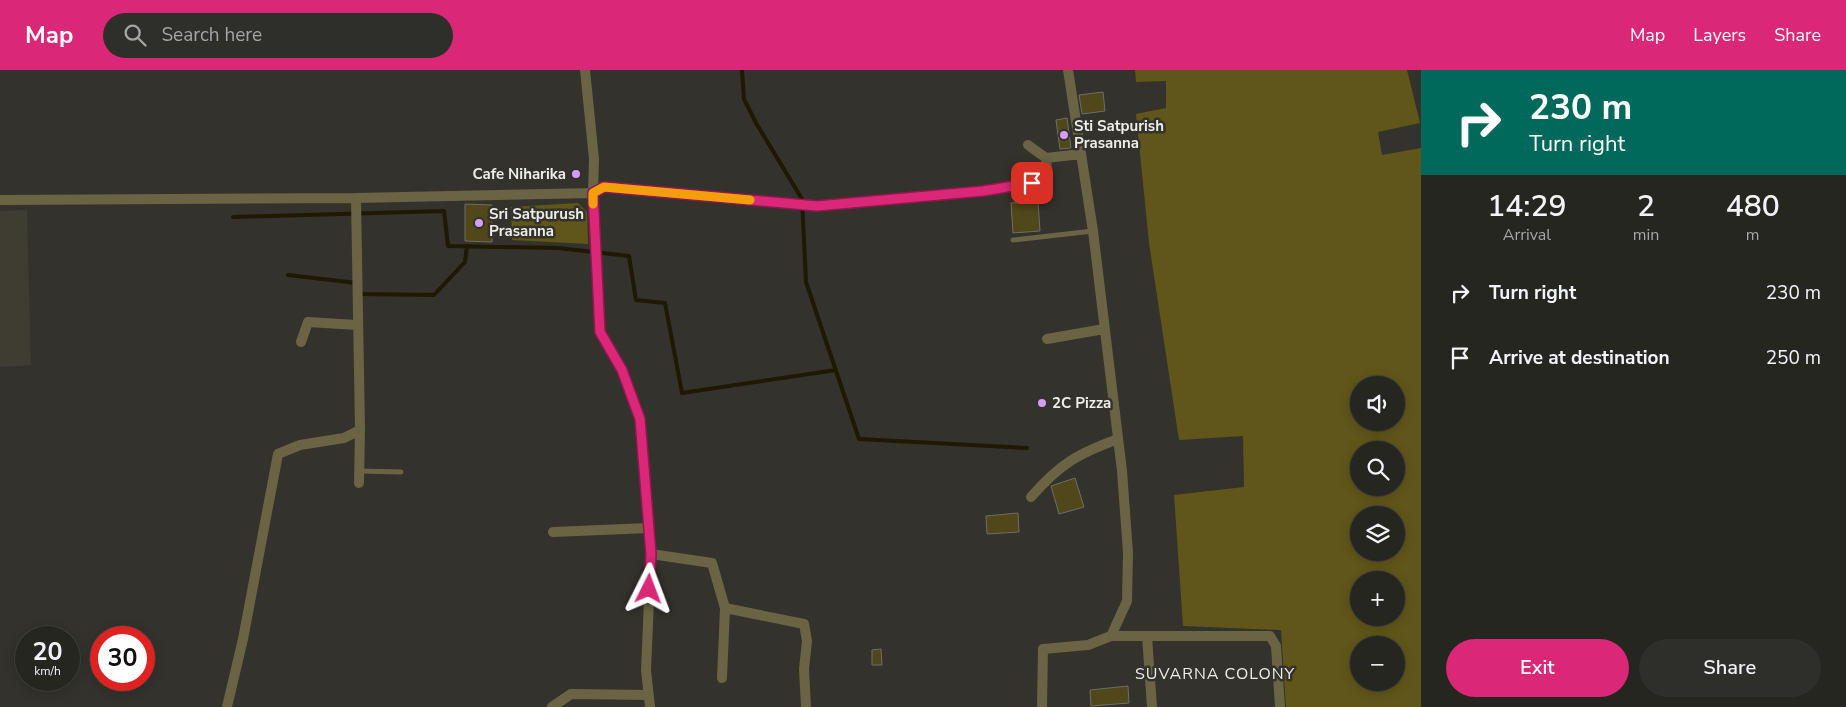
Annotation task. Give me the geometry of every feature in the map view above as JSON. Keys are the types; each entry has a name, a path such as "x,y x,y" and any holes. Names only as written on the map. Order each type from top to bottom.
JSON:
{"street":[{"path":"585,70 594,159 593,193 600,332 622,370 640,419 651,554 646,670 650,707"},
{"path":"1068,70 1093,231 1118,439 1128,553 1127,601 1111,636"},
{"path":"1028,145 1046,158 1081,154"},
{"path":"0,200 356,198 593,193 604,187 817,206 983,191 1048,180 1046,158"},
{"path":"356,198 360,430 359,483"},
{"path":"301,342 308,322 357,325"},
{"path":"1047,338 1104,329"},
{"path":"227,707 243,639 278,454 300,445 344,438 360,430"},
{"path":"1031,497 1048,477 1080,453 1118,439"},
{"path":"553,532 649,528"},
{"path":"651,554 712,563 725,608 722,678"},
{"path":"725,608 804,624 807,641 804,669 806,707"},
{"path":"1042,707 1043,649 1088,645 1111,636 1270,636 1276,646 1280,707"},
{"path":"1146,636 1152,707"},
{"path":"552,707 553,704 571,694 648,695"}],"lane":[{"path":"1013,240 1093,231"},
{"path":"359,471 401,472"}],"shaded area":[{"path":"1135,70 1407,70 1420,123 1378,132 1382,155 1421,148 1421,707 1286,707 1281,630 1183,626 1174,495 1244,487 1243,436 1179,440 1149,243 1136,114 1166,108 1166,81 1136,82"},
{"path":"578,203 587,212 588,244 512,240 511,207"},
{"path":"27,210 31,365 0,367 0,211"}],"building":[{"path":"1103,92 1105,111 1082,114 1079,95"},
{"name":"Sti Satpurish Prasanna","path":"1067,118 1071,148 1060,149 1056,120"},
{"path":"1038,201 1040,231 1013,233 1011,203"},
{"name":"Sri Satpurush Prasanna","path":"465,204 492,205 492,242 465,241"},
{"path":"1075,478 1084,507 1059,514 1051,486"},
{"path":"1018,513 1019,532 987,534 986,516"},
{"path":"881,649 882,665 872,665 872,650"},
{"path":"1128,686 1129,703 1091,706 1090,690"}],"waterway":[{"path":"742,70 744,99 756,123 802,199 806,282 859,439 1027,448"},
{"path":"233,217 444,211 448,246 558,248 629,256 636,300 665,303 682,393 836,370"},
{"path":"361,292 362,294 434,295 465,262 467,246"},
{"path":"288,275 357,283"}],"slow traffic":[{"path":"593,204 593,193 604,187 750,200"}],"place":[{"name":"Sti Satpurish Prasanna","path":"1064,135"},
{"name":"Cafe Niharika","path":"576,174"},
{"name":"Sri Satpurush Prasanna","path":"479,223"},
{"name":"2C Pizza","path":"1042,403"}],"district":[{"name":"SUVARNA COLONY","path":"1215,673"}],"route":[{"path":"649,589 651,554 640,419 622,370 600,332 593,193 604,187 817,206 983,191 1032,183"}]}
